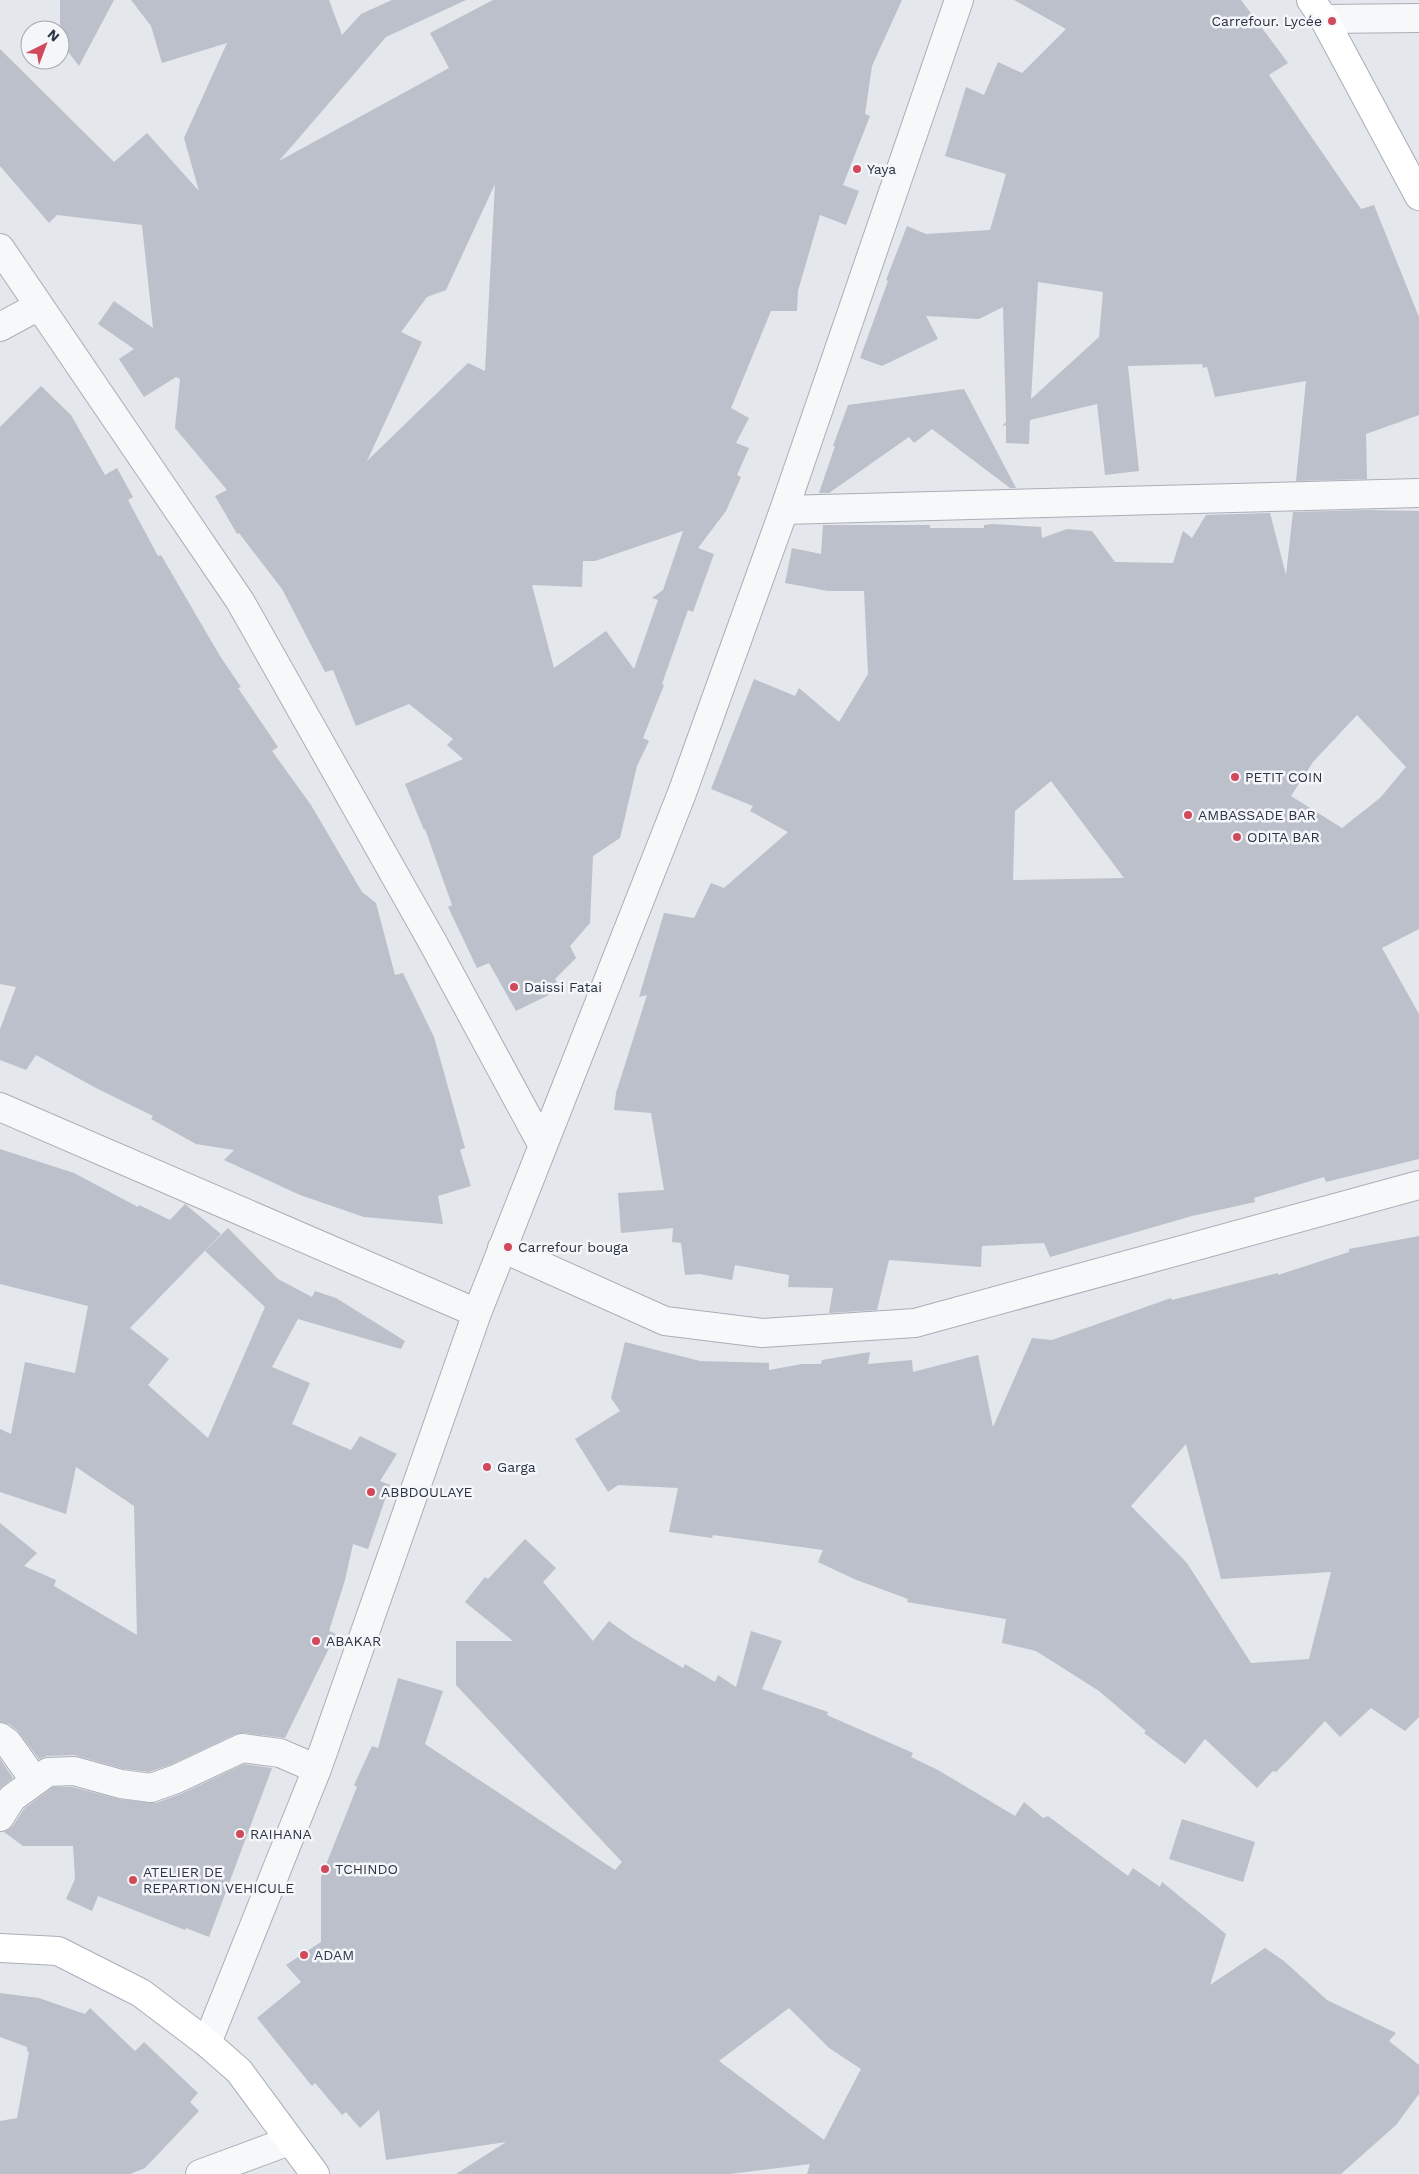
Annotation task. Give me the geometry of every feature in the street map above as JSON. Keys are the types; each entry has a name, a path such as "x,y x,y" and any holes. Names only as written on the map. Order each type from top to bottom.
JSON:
{"street":[{"path":"207,2043 317,1769 420,1480 477,1313 682,793 784,510 959,0"},
{"path":"1318,9 1419,18"},
{"path":"1318,9 1419,196"},
{"path":"0,248 240,601 432,941 543,1146"},
{"path":"0,327 40,306"},
{"path":"784,510 1419,493"},
{"path":"0,1107 477,1313"},
{"path":"502,1248 665,1321 762,1333 915,1323 1419,1185"},
{"path":"0,1737 8,1743 35,1781"},
{"path":"0,1817 12,1798 48,1772 74,1771 121,1784 151,1788 176,1779 242,1748 280,1753 317,1769"},
{"path":"0,1948 58,1951 141,1993 207,2043 239,2071 315,2174"},
{"path":"200,2174 289,2141"}],"building":[{"path":"60,0 114,0 79,66 70,54 70,20 60,20"},
{"path":"131,0 329,0 342,35 361,14 392,0 466,0 386,37 279,161 449,68 430,33 493,0 902,0 872,66 865,114 870,116 843,185 859,191 846,225 820,215 798,291 797,311 771,311 731,408 749,418 736,443 749,448 737,475 741,477 726,511 698,548 714,554 693,612 688,610 662,684 664,685 643,738 649,741 637,766 620,838 593,856 590,923 570,946 576,958 555,979 561,989 516,1011 489,963 477,968 448,907 452,905 425,829 405,784 463,759 447,745 453,739 409,704 356,726 333,670 325,672 282,589 239,533 237,534 215,496 227,490 175,428 180,379 176,377 144,397 119,359 134,349 98,324 114,301 153,328 142,225 57,215 49,223 0,166 0,49 114,162 147,133 199,191 184,138 227,43 162,63 151,26","holes":["495,184 485,371 468,363 367,461 422,342 401,332 427,297 446,290","683,531 663,590 652,598 658,600 634,669 606,631 554,668 532,585 582,587 583,561 595,561"]},
{"path":"1014,0 1241,0 1288,63 1269,75 1361,209 1374,205 1419,317 1419,415 1366,434 1367,479 1296,481 1306,381 1215,397 1207,367 1203,368 1202,364 1128,366 1139,471 1105,475 1097,404 1030,420 1029,444 1006,443 1006,425 1002,426 1006,422 1003,307 979,319 926,316 938,339 882,366 860,358 888,281 886,280 907,226 926,234 990,230 1006,174 945,156 966,87 984,95 998,62 1022,73 1066,29","holes":["1038,282 1103,292 1099,337 1031,399"]},
{"path":"41,386 71,415 105,475 117,468 133,497 128,500 158,556 161,555 220,656 241,687 238,688 278,747 272,751 311,805 362,892 376,903 395,975 403,973 434,1037 465,1148 460,1150 471,1186 438,1196 443,1224 364,1217 300,1195 224,1160 234,1150 196,1144 151,1119 153,1116 96,1088 36,1055 26,1070 0,1060 0,1029 16,987 0,984 0,427"},
{"path":"964,389 1016,488 1010,488 932,429 914,443 909,437 829,493 819,493 848,405"},
{"path":"1419,511 1419,929 1382,948 1419,1014 1419,1159 1326,1182 1324,1177 1254,1198 1255,1202 1192,1216 1050,1257 1044,1243 982,1246 981,1267 889,1260 877,1310 829,1313 833,1288 788,1287 789,1275 735,1265 732,1280 700,1274 685,1275 681,1243 672,1242 673,1228 621,1233 618,1193 664,1190 651,1113 614,1110 616,1093 647,995 639,997 664,913 694,918 711,883 724,888 788,832 750,811 753,806 711,789 754,679 795,696 799,688 839,722 868,674 864,591 828,591 785,583 792,548 821,554 823,525 930,525 930,528 984,528 984,525 992,524 1041,527 1042,538 1067,529 1092,531 1115,562 1173,563 1183,531 1192,538 1206,515 1270,513 1286,575 1293,512","holes":["1357,715 1406,767 1380,798 1342,828 1291,796 1313,762","1051,781 1124,878 1013,880 1015,811"]},
{"path":"0,1149 74,1173 138,1207 139,1205 170,1220 185,1204 221,1234 130,1328 169,1359 148,1385 208,1438 265,1307 205,1251 228,1228 278,1279 312,1297 315,1291 336,1298 405,1341 401,1349 298,1319 272,1367 310,1383 292,1424 351,1450 360,1436 397,1454 380,1481 390,1485 368,1549 353,1544 345,1580 329,1631 336,1634 285,1738 244,1733 236,1734 170,1765 149,1772 124,1769 74,1755 47,1756 39,1759 18,1731 9,1724 0,1722 0,1523 37,1553 24,1566 56,1580 54,1586 137,1635 134,1506 76,1467 66,1514 0,1492 0,1429 11,1434 25,1362 75,1373 88,1306 0,1284"},
{"path":"1419,1236 1419,1717 1405,1731 1371,1708 1340,1737 1325,1721 1276,1772 1273,1771 1257,1788 1205,1739 1185,1764 1144,1733 1146,1731 1099,1691 1036,1651 1002,1643 1006,1619 907,1602 908,1599 854,1579 818,1562 823,1550 713,1535 712,1538 669,1532 678,1488 618,1485 608,1492 575,1439 620,1411 611,1398 625,1342 700,1361 769,1363 769,1370 802,1364 821,1364 822,1360 870,1352 868,1364 912,1360 913,1372 978,1355 993,1427 1032,1338 1052,1340 1171,1298 1172,1300 1278,1273 1278,1275 1349,1252 1349,1249","holes":["1186,1444 1221,1579 1331,1572 1309,1659 1251,1663 1187,1563 1131,1506"]},
{"path":"525,1539 556,1568 543,1582 593,1641 609,1621 631,1637 683,1668 685,1664 715,1682 718,1675 736,1687 751,1631 782,1641 762,1689 828,1712 827,1715 913,1753 911,1757 938,1770 1015,1816 1024,1802 1043,1818 1048,1816 1128,1876 1133,1868 1160,1887 1162,1882 1226,1934 1210,1985 1265,1948 1284,1961 1327,2000 1396,2033 1389,2041 1419,2065 1419,2094 1396,2125 1341,2174 807,2174 810,2164 730,2174 456,2174 506,2142 386,2160 379,2110 360,2128 346,2112 342,2115 315,2083 312,2086 257,2018 301,1982 286,1965 321,1942 321,1877 357,1787 354,1785 372,1746 378,1748 398,1678 443,1691 425,1744 615,1870 622,1862 456,1685 456,1641 513,1641 465,1602 485,1577 488,1579","holes":["789,2008 829,2048 861,2069 824,2140 719,2061"]},
{"path":"0,1759 13,1778 0,1788"},
{"path":"244,1764 272,1768 209,1937 186,1928 185,1930 98,1896 92,1911 66,1899 75,1879 73,1846 23,1846 4,1832 13,1826 24,1809 53,1787 72,1787 119,1799 156,1803 183,1793"},
{"path":"1182,1819 1255,1842 1243,1882 1169,1859"},
{"path":"0,1993 39,1998 85,2014 90,2008 135,2051 144,2042 198,2093 190,2102 199,2111 145,2168 130,2174 0,2174 0,2121 17,2118 29,2052 27,2047 0,2037"}],"place":[{"name":"Carrefour. Lycée","path":"1332,21"},
{"name":"Yaya","path":"857,169"},
{"name":"PETIT COIN","path":"1235,777"},
{"name":"AMBASSADE BAR","path":"1188,815"},
{"name":"ODITA BAR","path":"1237,837"},
{"name":"Daissi Fatai","path":"514,987"},
{"name":"Carrefour bouga","path":"508,1247"},
{"name":"Garga","path":"487,1467"},
{"name":"ABBDOULAYE","path":"371,1492"},
{"name":"ABAKAR","path":"316,1641"},
{"name":"RAIHANA","path":"240,1834"},
{"name":"TCHINDO","path":"325,1869"},
{"name":"ATELIER DE REPARTION VEHICULE","path":"133,1880"},
{"name":"ADAM","path":"304,1955"}]}
